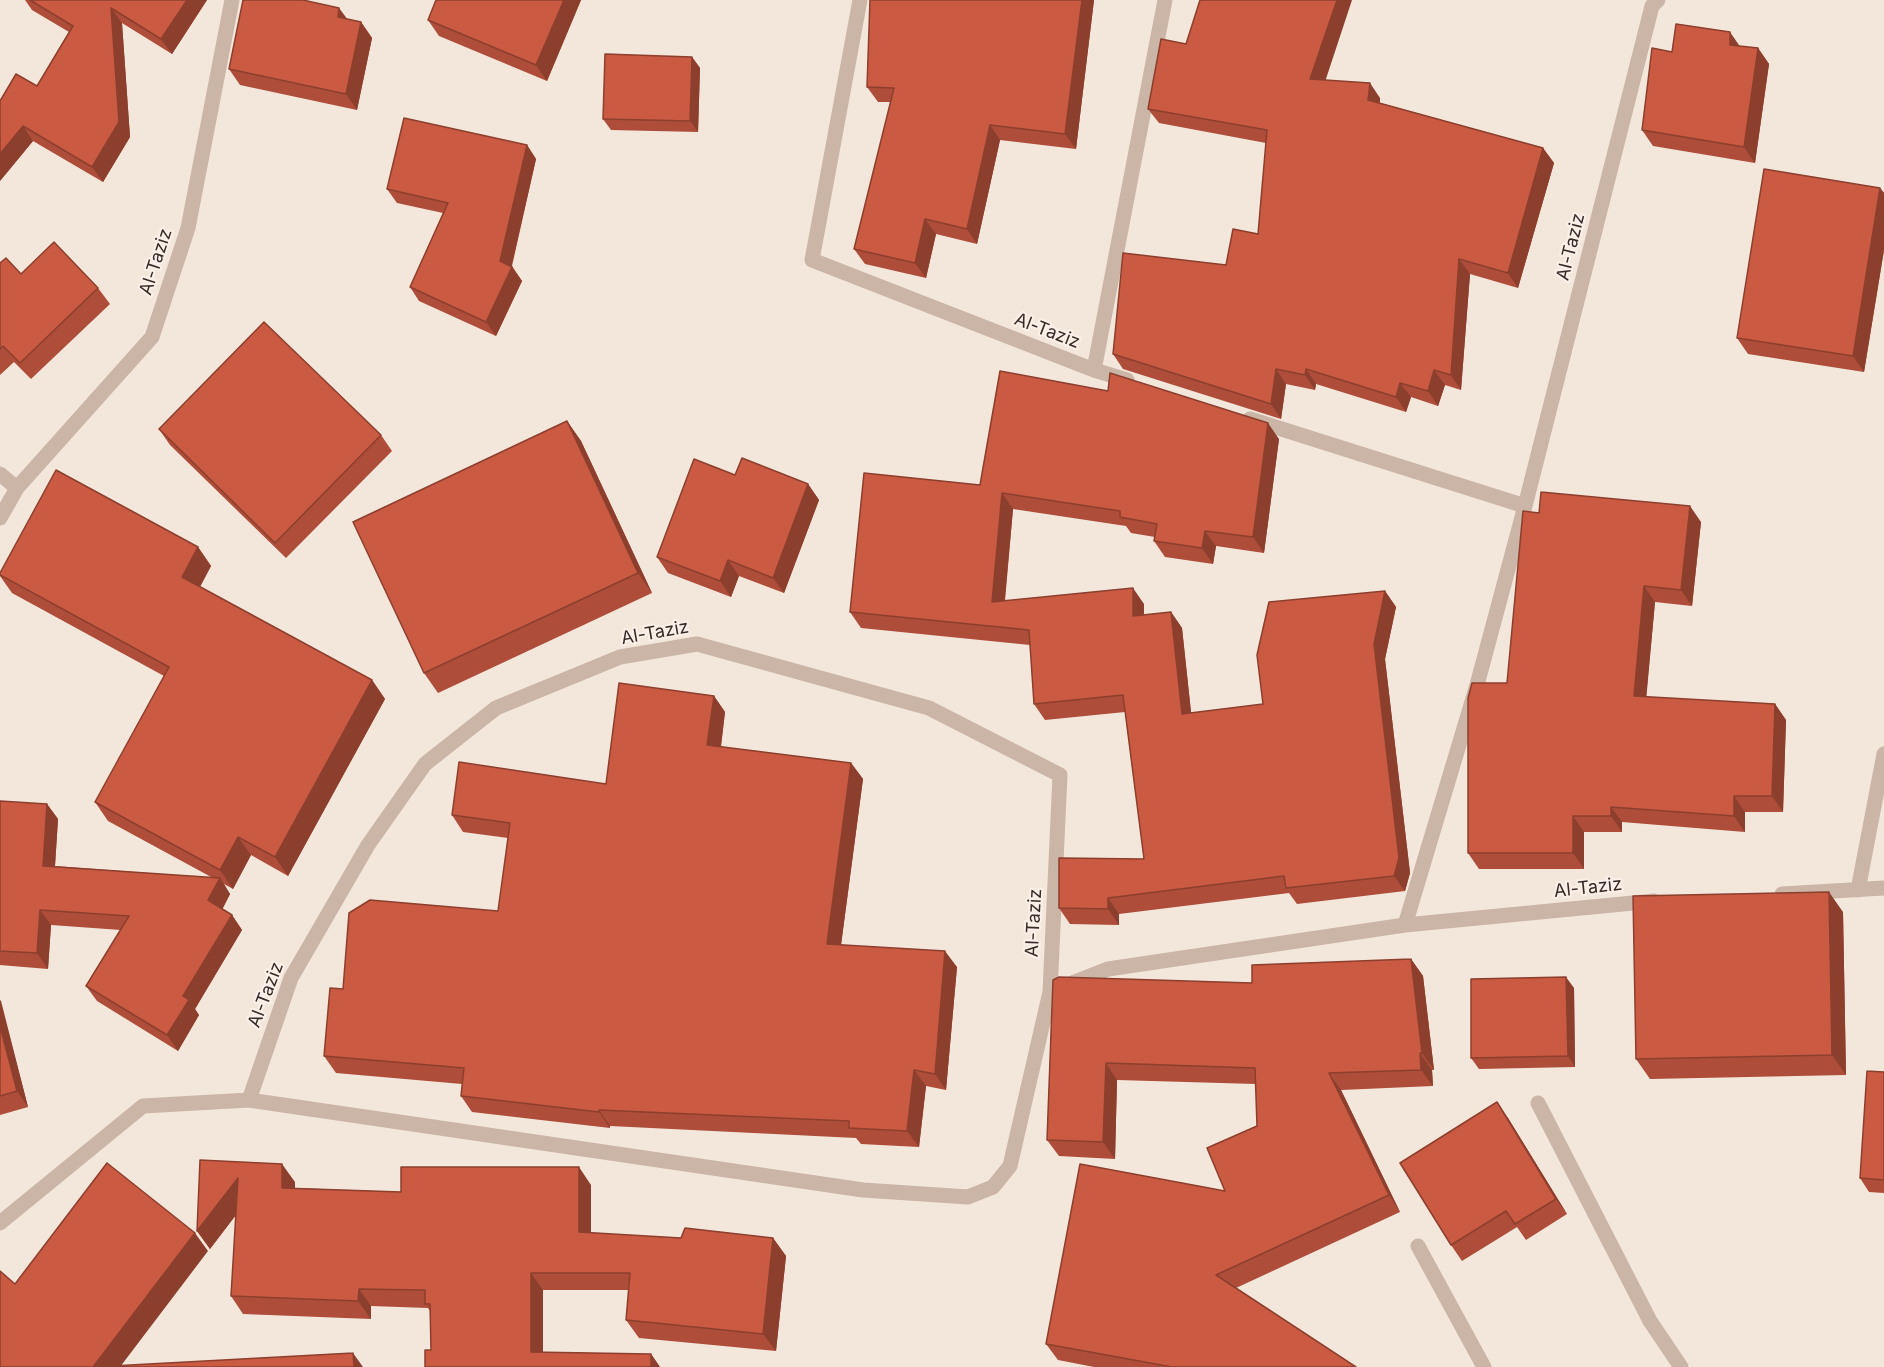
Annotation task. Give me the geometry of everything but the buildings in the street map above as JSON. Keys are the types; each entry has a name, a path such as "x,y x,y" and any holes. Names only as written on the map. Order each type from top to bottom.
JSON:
{"street":[{"name":"Al-Taziz","path":"0,518 17,488 152,337 188,228 232,0"},
{"name":"Al-Taziz","path":"860,0 812,261 1094,370 1140,384"},
{"path":"1094,370 1165,0"},
{"name":"Al-Taziz","path":"1405,926 1473,696 1525,506 1652,6 1658,0"},
{"path":"1230,413 1525,506"},
{"path":"0,474 17,488"},
{"name":"Al-Taziz","path":"0,1222 143,1106 249,1100 863,1190 968,1197 993,1187 1010,1166 1050,992 1060,775 929,708 697,644 620,657 496,708 425,764 368,845 291,978 249,1100"},
{"path":"1858,890 1884,754"},
{"path":"1764,894 1884,888"},
{"name":"Al-Taziz","path":"1050,992 1108,969 1405,926 1671,900"},
{"path":"1538,1103 1650,1321 1681,1367"},
{"path":"1418,1246 1484,1367"}]}
